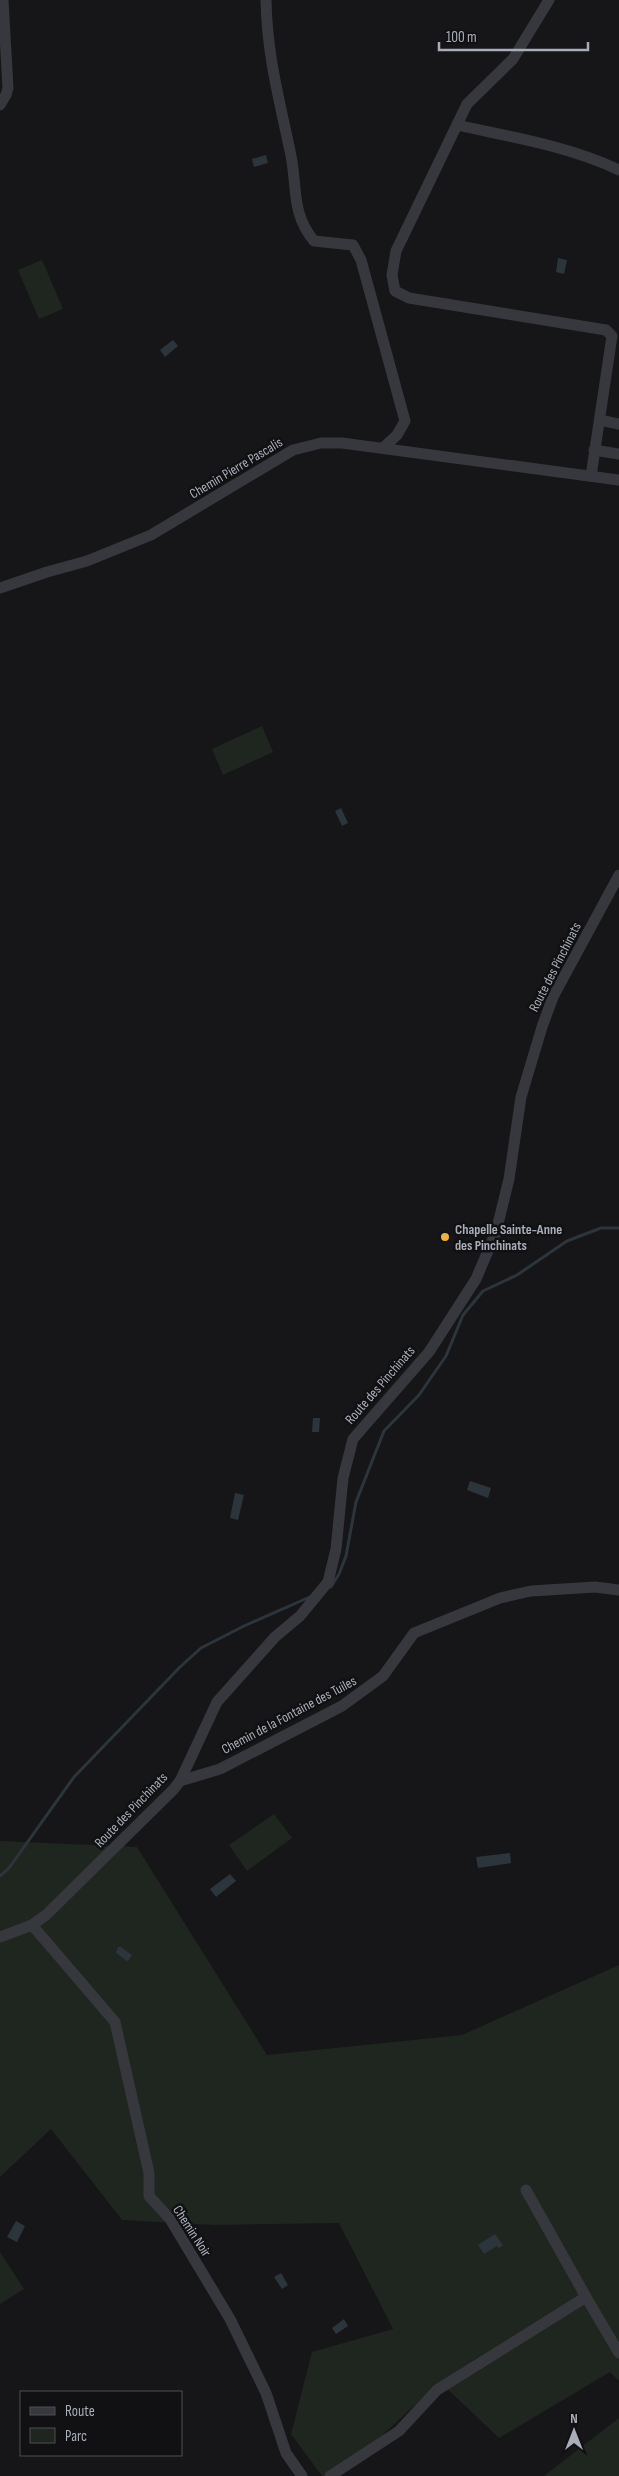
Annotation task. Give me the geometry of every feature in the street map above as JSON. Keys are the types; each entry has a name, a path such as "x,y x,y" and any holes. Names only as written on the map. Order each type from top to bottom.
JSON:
{"street":[{"path":"0,104 8,88 3,0"},
{"path":"266,0 266,31 271,71 292,159 297,210 303,228 314,241 353,245 361,260 405,421 397,435 383,448"},
{"path":"549,0 513,58 466,104 396,251 392,275 395,291 409,298 619,332"},
{"path":"457,125 537,143 599,160 619,170"},
{"path":"590,476 612,336 606,330"},
{"path":"600,420 619,424"},
{"name":"Chemin Pierre Pascalis","path":"0,588 46,572 87,561 151,535 293,450 321,443 342,443 383,448 619,480"},
{"path":"594,450 619,454"},
{"name":"Route des Pinchinats","path":"0,1937 32,1925 46,1915 132,1833 180,1781 217,1702 275,1637 300,1616 328,1582 336,1549 343,1478 353,1439 429,1352 476,1279 496,1232 509,1179 521,1097 542,1027 553,997 619,875"},
{"name":"Chemin de la Fontaine des Tuiles","path":"180,1781 220,1769 342,1706 383,1676 410,1638 421,1630 500,1598 531,1591 595,1587 619,1590"},
{"name":"Chemin Noir","path":"32,1925 115,2022 149,2173 149,2196 170,2219 230,2319 266,2393 286,2453 302,2476"},
{"path":"526,2190 619,2353"},
{"path":"330,2476 399,2431 437,2390 586,2297"}],"green space":[{"path":"42,260 63,309 39,319 18,270"},
{"path":"262,726 273,752 223,775 212,749"},
{"path":"274,1814 292,1838 247,1871 229,1845"},
{"path":"0,1841 137,1847 267,2055 462,2035 619,1965 619,2381 610,2372 499,2438 440,2382 338,2476 322,2476 291,2434 312,2352 393,2329 339,2223 214,2225 122,2220 51,2129 0,2177"},
{"path":"0,2252 24,2289 0,2304"},
{"path":"619,2418 619,2476 544,2476"}],"shaded area":[{"path":"266,155 268,163 254,167 252,159"},
{"path":"558,258 567,260 564,274 556,272"},
{"path":"173,340 178,346 165,357 160,350"},
{"path":"341,808 348,823 342,826 335,811"},
{"path":"313,1418 320,1418 319,1432 312,1432"},
{"path":"470,1481 491,1488 488,1498 467,1490"},
{"path":"235,1493 244,1495 238,1520 230,1518"},
{"path":"510,1853 511,1863 478,1868 476,1857"},
{"path":"230,1874 236,1881 216,1897 210,1889"},
{"path":"118,1947 132,1955 129,1960 127,1961 116,1953"},
{"path":"16,2221 25,2226 17,2242 7,2237"},
{"path":"495,2234 503,2245 499,2248 497,2246 484,2254 478,2245"},
{"path":"281,2273 288,2285 282,2289 274,2277"},
{"path":"344,2319 348,2326 336,2334 332,2328"}],"waterway":[{"path":"331,1587 339,1574 346,1556 356,1502 384,1431 419,1395 446,1356 463,1315 483,1291 517,1275 567,1241 601,1228 619,1228"},
{"path":"0,1876 9,1868 74,1777 180,1667 201,1648 244,1626 312,1596"}],"place":[{"name":"Chapelle Sainte-Anne des Pinchinats","path":"445,1237"}]}
